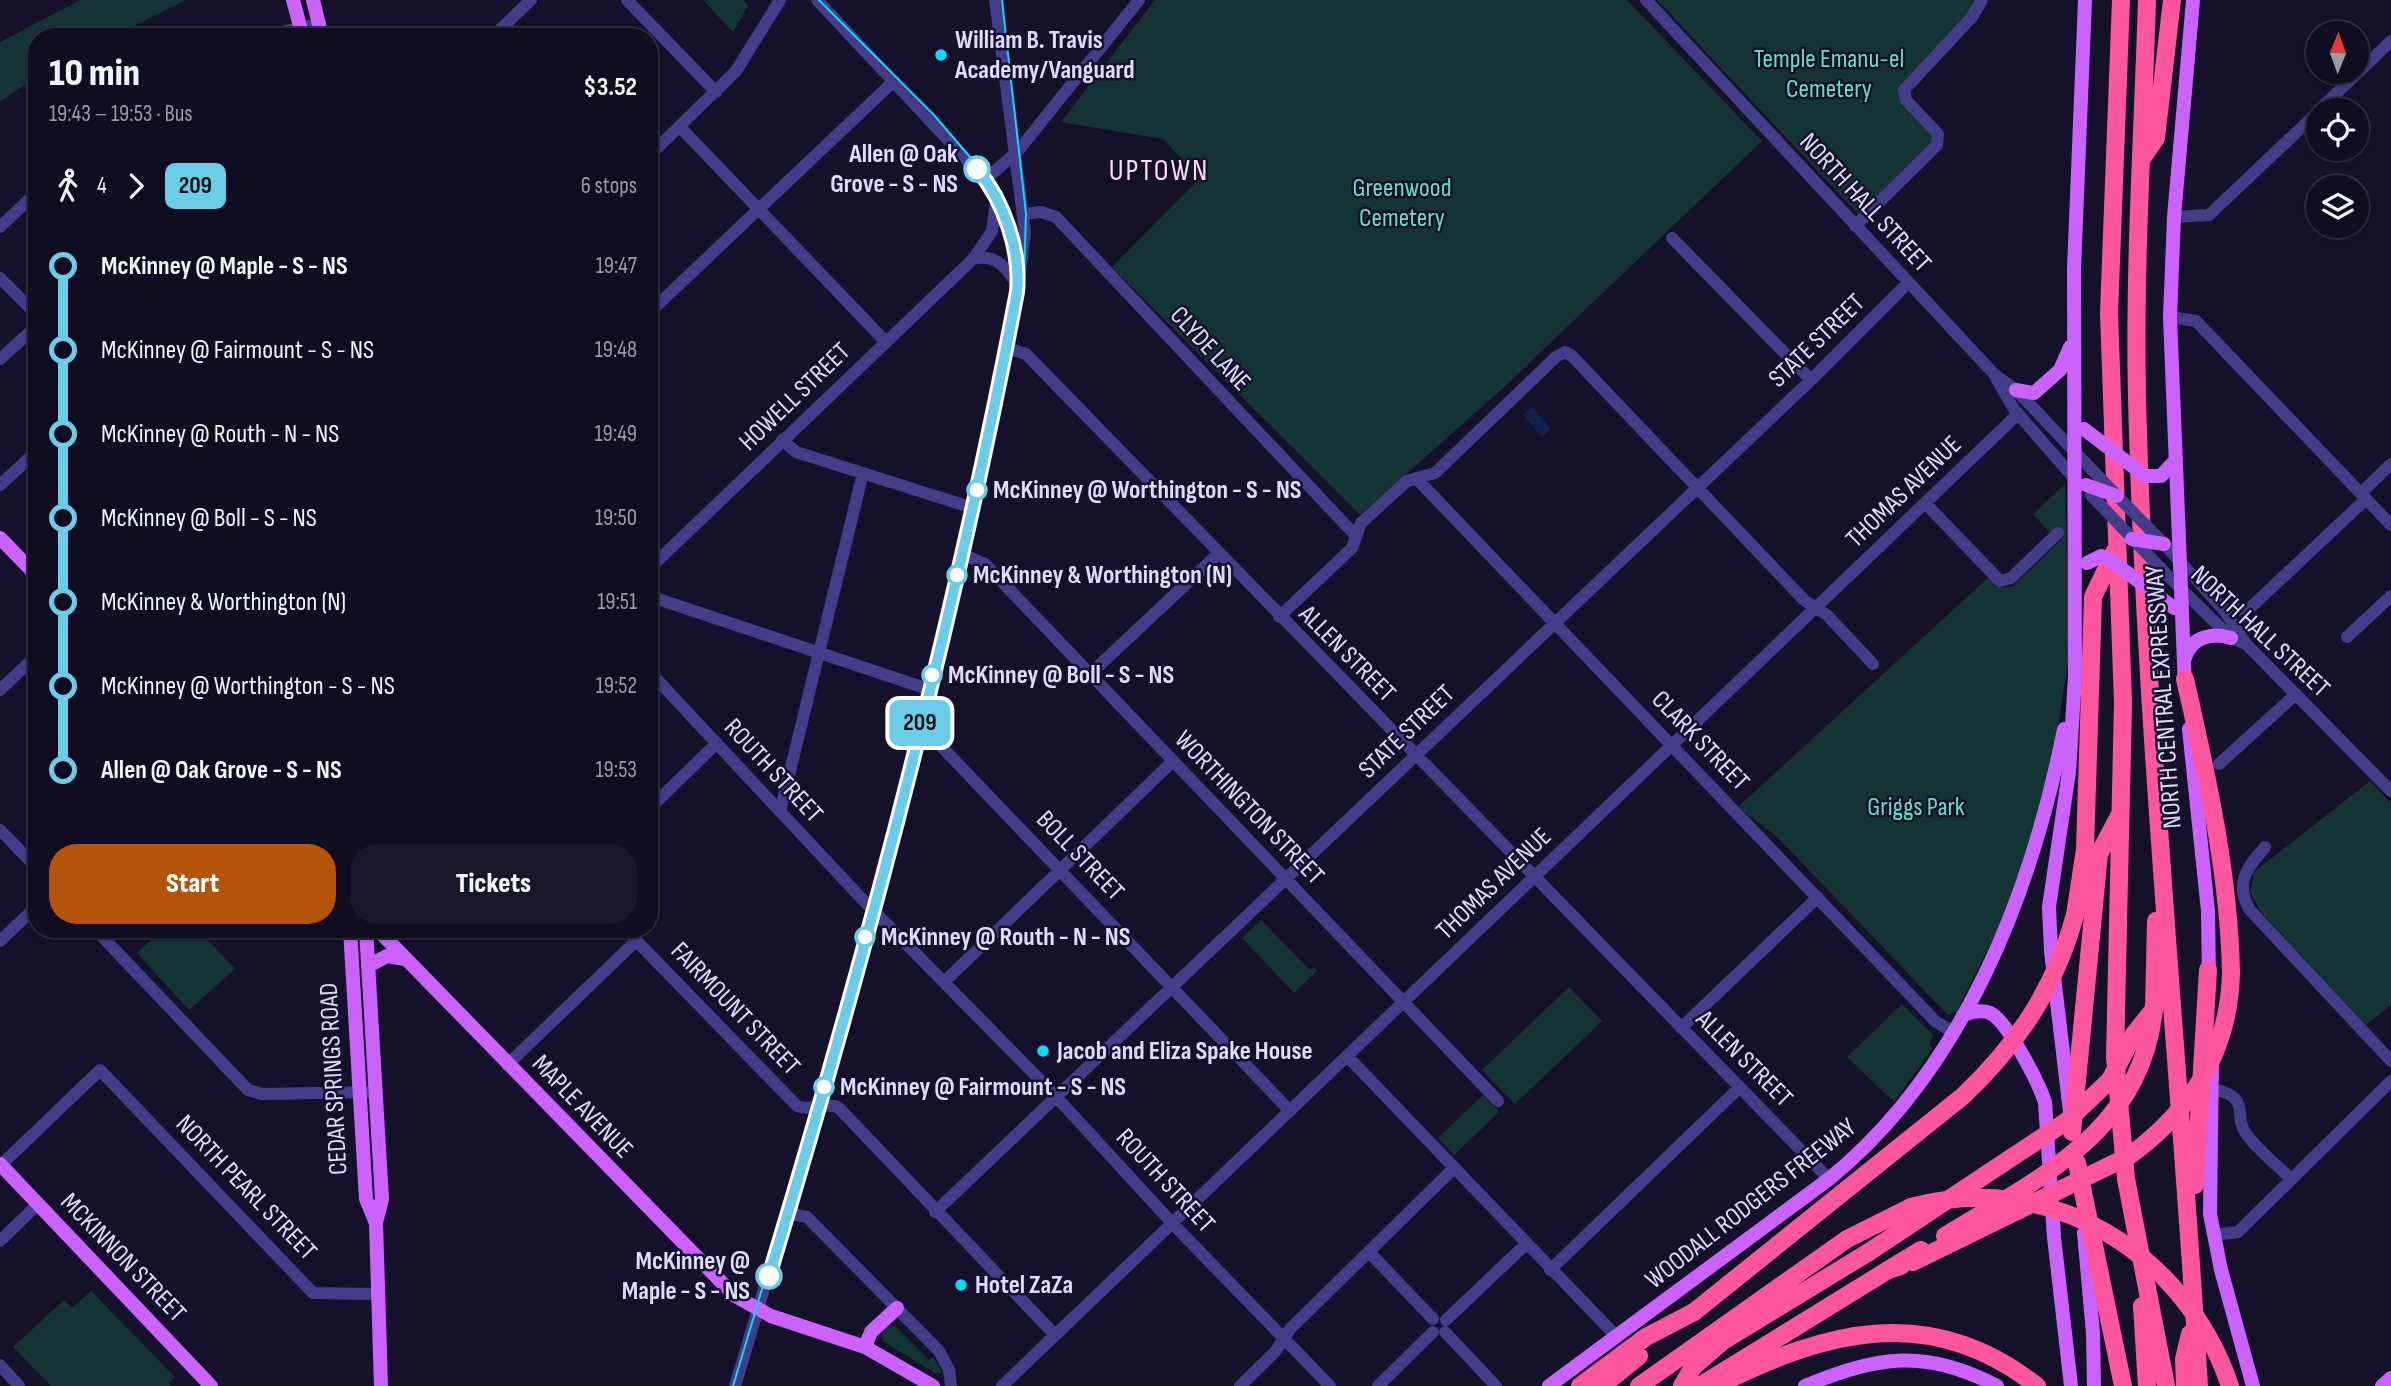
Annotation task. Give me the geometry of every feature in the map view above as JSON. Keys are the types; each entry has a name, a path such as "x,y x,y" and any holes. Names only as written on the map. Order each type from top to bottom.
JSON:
{"highway":[{"name":"NORTH CENTRAL EXPRESSWAY","path":"2120,0 2109,276 2124,543 2115,1057 2120,1134 2133,1215"},
{"name":"NORTH CENTRAL EXPRESSWAY","path":"2147,0 2137,399 2154,721 2199,1386"},
{"path":"2141,160 2156,138 2172,0"},
{"path":"1602,1386 1963,1096 1993,1068 2028,1024 2045,994 2067,943 2075,915 2085,849 2092,597 2124,543"},
{"path":"1888,1270 1913,1262 2129,1156 2158,1135 2198,1088 2214,1060 2225,1025 2231,974 2226,887 2205,766 2184,671"},
{"path":"1700,1386 2064,1161 2105,1126 2139,1073 2148,1045 2154,1009 2154,721"},
{"path":"2072,1132 2099,854 2121,814"},
{"path":"2192,1283 2193,1219 2208,970"},
{"path":"1682,1386 1693,1367 1723,1341 1869,1252 2067,1121 2090,1102 2110,1080 2134,1034 2154,1009"},
{"path":"2077,1163 2123,1386"},
{"path":"1639,1386 1847,1239 1911,1207 1963,1197 2008,1198 2065,1210 2127,1245 2184,1301 2210,1340 2230,1386"},
{"path":"2133,1215 2147,1386"},
{"path":"2133,1215 2166,1386"},
{"path":"1580,1386 1646,1337 1694,1312"},
{"path":"2185,1386 2184,1359 2194,1317"},
{"path":"1716,1386 1802,1347 1852,1335 1890,1332 1931,1336 1971,1347 2009,1366 2037,1386"}],"main road":[{"path":"293,0 301,28"},
{"path":"313,0 320,28"},
{"path":"2085,0 2074,336 2075,453 2087,483 2076,574 2075,677 2068,772 2049,907 2051,951 2077,1163 2093,1334 2094,1386"},
{"name":"NORTH CENTRAL EXPRESSWAY","path":"2193,0 2174,217 2170,317 2174,456 2184,671 2208,911 2214,1089 2210,1191 2214,1235 2253,1386"},
{"path":"2016,390 2034,393 2060,370 2074,336"},
{"path":"2075,413 2084,429 2145,476 2161,475 2174,456"},
{"path":"2087,483 2117,496"},
{"path":"2124,543 2168,545 2179,524"},
{"path":"0,538 28,567"},
{"path":"2076,574 2087,563 2101,556 2109,559 2174,607 2183,630"},
{"path":"2184,671 2187,653 2202,638 2212,635 2239,637"},
{"name":"WOODALL RODGERS FREEWAY","path":"1549,1386 1829,1179 1889,1125 1918,1087 1963,1015 2002,936 2029,862 2056,771 2075,677"},
{"name":"CEDAR SPRINGS ROAD","path":"350,938 366,1199 376,1223"},
{"name":"CEDAR SPRINGS ROAD","path":"366,938 382,1199 376,1223 381,1386"},
{"name":"MAPLE AVENUE","path":"386,938 715,1279 758,1311 865,1347 933,1386"},
{"path":"368,966 387,956 408,961"},
{"path":"1963,1015 1982,1011 1997,1018 2039,1086 2045,1102 2054,1237 2071,1386"},
{"path":"358,1062 374,1061"},
{"name":"MCKINNON STREET","path":"1,1164 209,1385"},
{"path":"865,1347 871,1332 897,1308"},
{"path":"1805,1386 1869,1363 1900,1359 1952,1366 1997,1386"},
{"path":"2382,1386 2391,1378"}],"street":[{"path":"501,28 531,0"},
{"path":"627,0 654,28"},
{"path":"658,148 736,71 780,0"},
{"path":"817,0 986,179 1011,240 1018,285"},
{"path":"736,1386 788,1213 873,910 973,508 1024,260 1023,214 995,0"},
{"path":"986,179 1016,153 1139,0"},
{"name":"NORTH HALL STREET","path":"1646,0 1994,374 2016,390 2075,453"},
{"path":"1855,226 1937,145 1939,136 1906,100 1904,90 1972,17 1982,0"},
{"path":"658,32 716,92"},
{"path":"2332,98 2391,41"},
{"path":"658,304 894,81"},
{"path":"2174,217 2209,215 2306,122"},
{"path":"680,127 886,341"},
{"name":"HOWELL STREET","path":"658,560 973,259 996,221 996,198"},
{"path":"0,228 28,201"},
{"name":"CLYDE LANE","path":"1023,214 1041,212 1056,217 1355,535"},
{"path":"1672,238 1811,380"},
{"path":"973,259 984,257 1001,262 1018,285"},
{"path":"0,278 28,306"},
{"name":"STATE STREET","path":"935,1212 1811,380 1908,283"},
{"path":"2170,317 2196,321 2391,525"},
{"path":"0,359 28,334"},
{"name":"ALLEN STREET","path":"1006,348 1024,352 1279,617 1829,1179"},
{"path":"1279,617 1352,548 1361,523 1403,484 1435,473 1557,356 1565,352 1573,356 1804,600 1827,615 1873,664"},
{"name":"NORTH HALL STREET","path":"1994,374 2005,398 2018,414 2087,483 2124,543 2168,576 2181,591 2239,637 2391,791"},
{"name":"THOMAS AVENUE","path":"1002,1386 2018,414"},
{"path":"782,440 796,452 973,508"},
{"path":"0,485 28,459"},
{"path":"2239,637 2249,609 2364,496 2391,464"},
{"path":"780,812 863,473"},
{"name":"CLARK STREET","path":"1416,478 1936,1023 1952,1032"},
{"name":"NORTH HALL STREET","path":"2117,496 2168,545 2180,564 2224,610 2239,637"},
{"path":"1925,503 1994,578 2004,582 2058,533"},
{"name":"WORTHINGTON STREET","path":"962,554 983,562 1497,1101"},
{"path":"1090,674 1218,554"},
{"path":"2347,637 2391,596"},
{"path":"658,600 928,689"},
{"path":"2224,610 2249,609"},
{"path":"0,690 28,663"},
{"name":"ROUTH STREET","path":"658,681 873,910 1329,1386"},
{"path":"2219,764 2296,694"},
{"name":"BOLL STREET","path":"916,737 937,743 1290,1111"},
{"path":"658,800 716,743"},
{"path":"944,982 1173,761"},
{"path":"0,830 28,859"},
{"path":"2265,847 2248,867 2242,883 2244,899 2250,910 2391,1061"},
{"path":"1681,1028 1818,897"},
{"path":"0,941 28,915"},
{"path":"104,938 248,1090 262,1094 376,1092"},
{"name":"FAIRMOUNT STREET","path":"633,938 797,1106 804,1109 833,1105 839,1108 935,1212 1055,1335"},
{"path":"507,1065 636,941"},
{"path":"1347,1056 1525,1245 1617,1337"},
{"name":"NORTH PEARL STREET","path":"1,1164 100,1070 313,1293 377,1294"},
{"path":"2214,1235 2238,1232 2391,1081"},
{"path":"1550,1270 1740,1087"},
{"path":"2214,1089 2229,1094 2239,1104 2245,1133 2291,1180"},
{"path":"1240,1386 1290,1329 1454,1169"},
{"path":"0,1241 38,1205"},
{"path":"788,1213 807,1217 897,1308 945,1359 951,1386"},
{"path":"1378,1386 1525,1245"},
{"path":"1369,1252 1496,1386"},
{"path":"0,1365 19,1386"}],"green space":[{"path":"80,0 186,0 130,28 28,28 28,82 0,102 0,42"},
{"path":"703,0 743,0 748,6 733,32"},
{"name":"Greenwood Cemetery","path":"1155,0 1627,0 1762,141 1501,390 1360,515 1112,267 1200,178 1163,139 1061,122"},
{"name":"Temple Emanu-el Cemetery","path":"1657,0 1977,0 1976,5 1901,85 1936,138 1861,217"},
{"name":"Griggs Park","path":"2065,484 2069,656 2053,758 2035,828 2004,917 1957,1011 1948,1015 1777,837 1738,807 1990,576 1996,587 2012,587 2065,536 2058,527 2050,533 2033,514"},
{"path":"2370,781 2391,803 2391,1005 2366,1025 2260,911 2250,892 2254,872"},
{"path":"1261,920 1310,970 1314,967 1317,971 1294,993 1242,938"},
{"path":"153,938 206,938 235,969 189,1010 137,953"},
{"path":"1569,987 1602,1021 1515,1104 1482,1070"},
{"path":"1902,1004 1933,1035 1929,1045 1933,1048 1894,1102 1847,1057"},
{"path":"1483,1095 1499,1112 1454,1155 1438,1138"},
{"path":"91,1291 175,1377 169,1383 171,1386 51,1386 13,1347 64,1300 72,1308"},
{"path":"894,1325 929,1360 933,1357 942,1373 935,1373 883,1341 882,1332 887,1326"}],"water":[{"path":"1532,407 1551,429 1542,437 1523,415"}],"tram line":[{"path":"733,1386 831,1048 922,707 973,500 1016,292 1016,261 1012,234 994,185 934,115 819,0"},
{"path":"1002,0 1026,214 1024,275"}],"bus line":[{"name":"209","path":"769,1276 868,928 948,615 1017,292 1011,240 1005,216 992,187 977,169"}],"place":[{"name":"William B. Travis Academy/Vanguard","path":"941,55"},
{"name":"Allen @ Oak Grove - S - NS","path":"977,169"},
{"name":"McKinney @ Worthington - S - NS","path":"977,490"},
{"name":"McKinney & Worthington (N)","path":"957,575"},
{"name":"McKinney @ Boll - S - NS","path":"932,675"},
{"name":"McKinney @ Routh - N - NS","path":"865,937"},
{"name":"Jacob and Eliza Spake House","path":"1043,1051"},
{"name":"McKinney @ Fairmount - S - NS","path":"824,1087"},
{"name":"McKinney @ Maple - S - NS","path":"769,1276"},
{"name":"Hotel ZaZa","path":"961,1285"}],"district":[{"name":"UPTOWN","path":"1159,171"}]}
